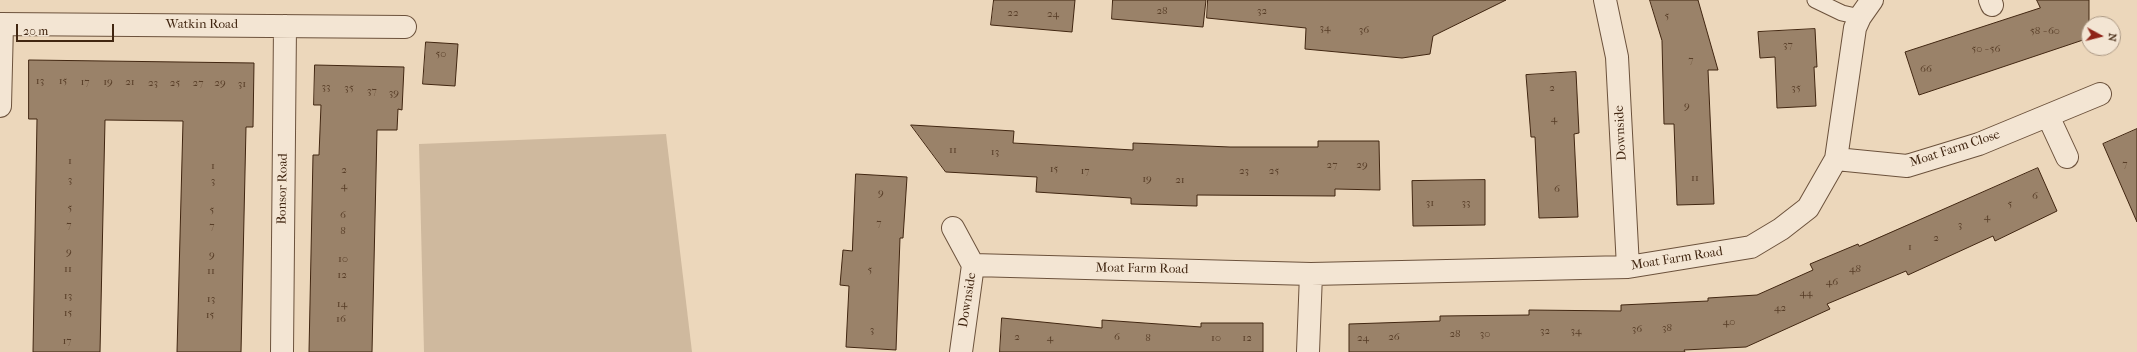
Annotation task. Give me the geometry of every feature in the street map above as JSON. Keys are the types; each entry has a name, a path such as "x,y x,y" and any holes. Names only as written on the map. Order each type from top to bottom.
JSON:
{"street":[{"name":"Downside","path":"1606,0 1617,57 1628,267"},
{"name":"Moat Farm Road","path":"974,265 1311,274 1628,267 1751,247 1781,229 1808,208 1836,159 1855,28 1872,0"},
{"name":"Watkin Road","path":"1,24 405,27"},
{"path":"0,106 1,24"},
{"name":"Bonsor Road","path":"282,352 285,26"},
{"name":"Moat Farm Close","path":"1836,159 1907,166 1979,144 2100,94"},
{"path":"2048,116 2067,157"},
{"name":"Downside","path":"953,228 974,265 961,352"},
{"path":"1308,352 1311,274"}],"lane":[{"path":"1814,0 1842,13 1860,18"}],"shaded area":[{"path":"666,134 692,352 424,352 419,144"}],"building":[{"path":"994,0 1075,0 1072,32 991,25"},
{"path":"1113,0 1206,0 1203,27 1112,19"},
{"path":"1208,0 1506,0 1433,36 1430,54 1402,58 1305,49 1306,28 1207,18"},
{"path":"1650,0 1698,0 1718,70 1708,70 1714,204 1677,205 1674,124 1664,124 1662,41"},
{"path":"2037,0 2089,0 2089,16 2081,16 2081,41 1919,95 1905,52 2040,8"},
{"path":"1815,29 1817,67 1814,67 1816,106 1777,108 1775,57 1760,58 1758,32"},
{"path":"426,42 458,44 455,86 423,84"},
{"path":"29,60 254,63 253,127 246,127 241,352 177,352 183,121 105,120 100,352 33,352 37,119 29,119"},
{"path":"315,65 404,67 402,110 398,109 397,130 377,130 372,352 309,352 313,155 319,155 321,105 314,105"},
{"path":"1576,72 1579,133 1574,134 1578,217 1539,218 1535,137 1531,137 1526,75"},
{"path":"911,125 1014,131 1013,143 1133,150 1133,143 1230,147 1318,147 1318,141 1379,141 1380,190 1335,189 1335,196 1197,195 1197,206 1131,204 1131,198 1036,192 1037,177 946,172"},
{"path":"2137,129 2137,222 2103,144"},
{"path":"2038,168 2057,211 1995,241 1993,236 1908,275 1906,271 1827,304 1830,309 1746,347 1684,350 1685,352 1349,352 1349,324 1440,321 1440,316 1529,315 1529,310 1621,311 1621,305 1708,301 1708,298 1757,295 1813,270 1810,264 1858,244 1859,246"},
{"path":"856,174 907,177 903,238 900,238 896,350 846,347 849,286 840,285 843,250 852,251"},
{"path":"1485,180 1485,225 1413,226 1412,181"},
{"path":"1002,318 1102,328 1102,320 1201,327 1201,323 1263,323 1263,352 1000,352"}]}
